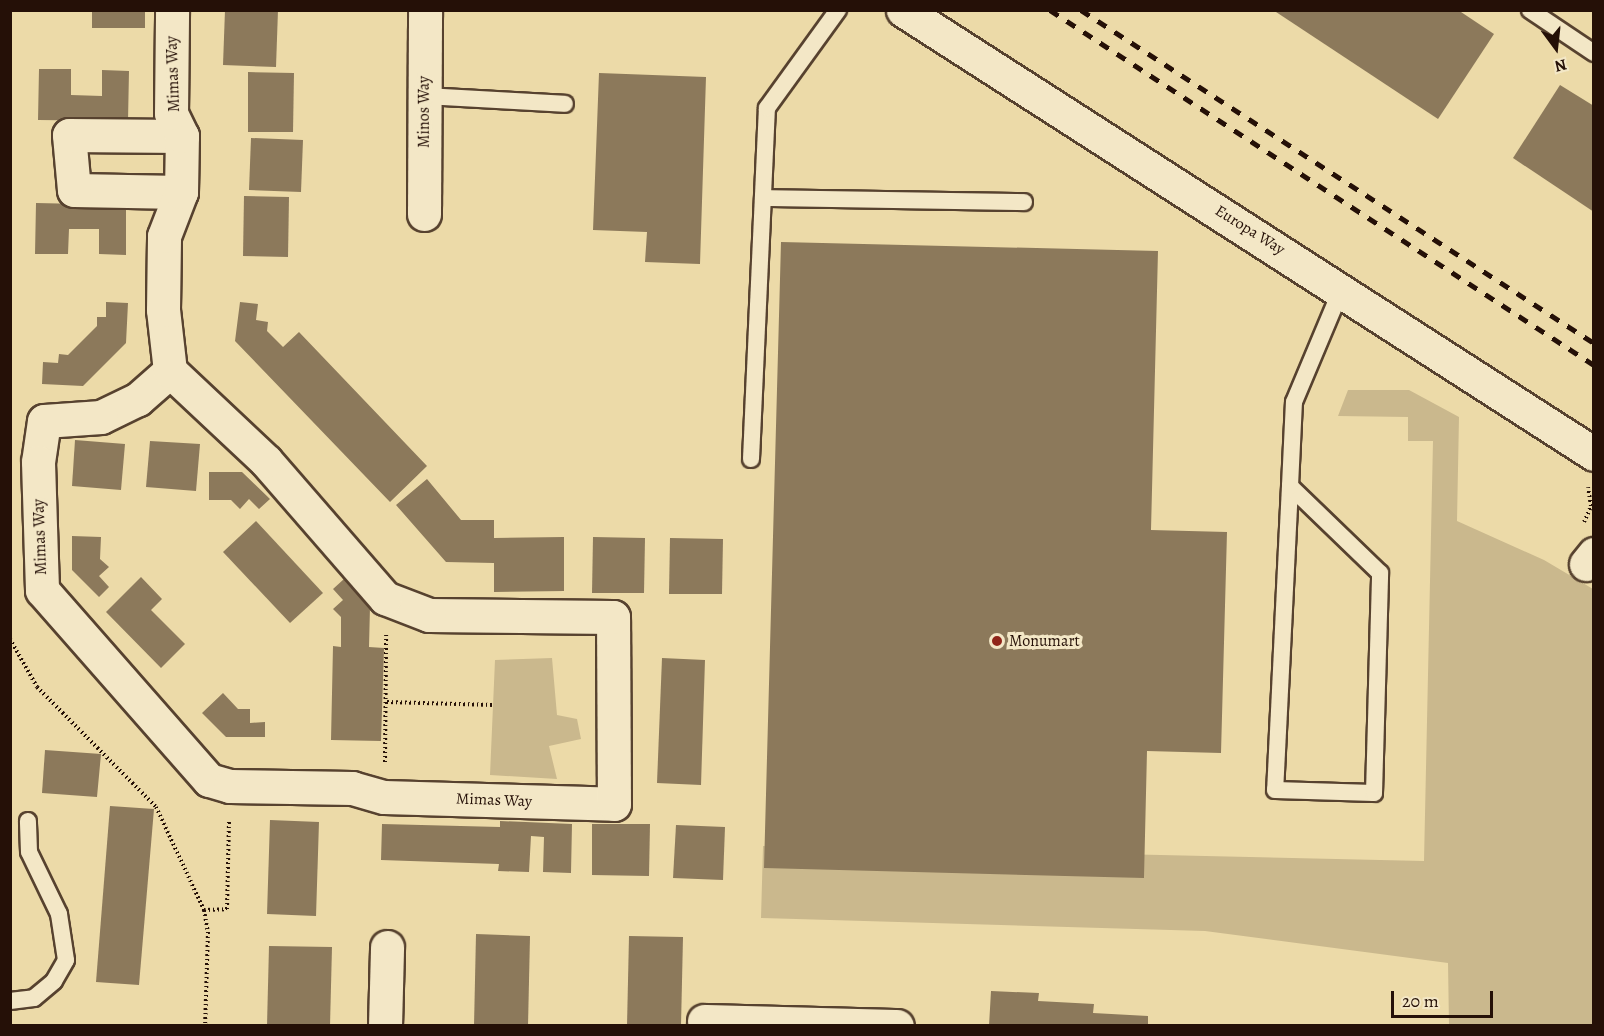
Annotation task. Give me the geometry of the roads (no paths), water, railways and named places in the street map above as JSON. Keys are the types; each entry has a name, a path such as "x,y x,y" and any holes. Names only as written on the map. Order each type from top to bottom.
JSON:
{"street":[{"name":"Mimas Way","path":"170,371 138,399 101,417 44,421 38,462 42,590 209,780 230,786 352,788 384,797 614,804 613,617 429,615 385,598 266,461 170,371 163,310 164,236 181,192 182,136 171,113 172,10"},
{"name":"Minos Way","path":"424,214 425,10"},
{"name":"Europa Way","path":"903,10 1593,454"},
{"name":"Mimas Way","path":"181,192 74,190 69,135 182,136"},
{"path":"385,1026 387,947"},
{"path":"704,1021 897,1026"}],"lane":[{"path":"752,459 767,108 838,10"},
{"path":"1530,10 1593,53"},
{"path":"424,96 565,105"},
{"path":"763,198 1024,202"},
{"path":"1290,486 1380,573 1374,793 1275,790 1294,402 1341,290"},
{"path":"10,1001 34,998 54,981 66,960 59,914 29,852 28,821"}],"railway":[{"path":"1050,10 1594,365"},
{"path":"1081,10 1594,343"}],"place":[{"name":"Monumart","path":"997,641"}]}
